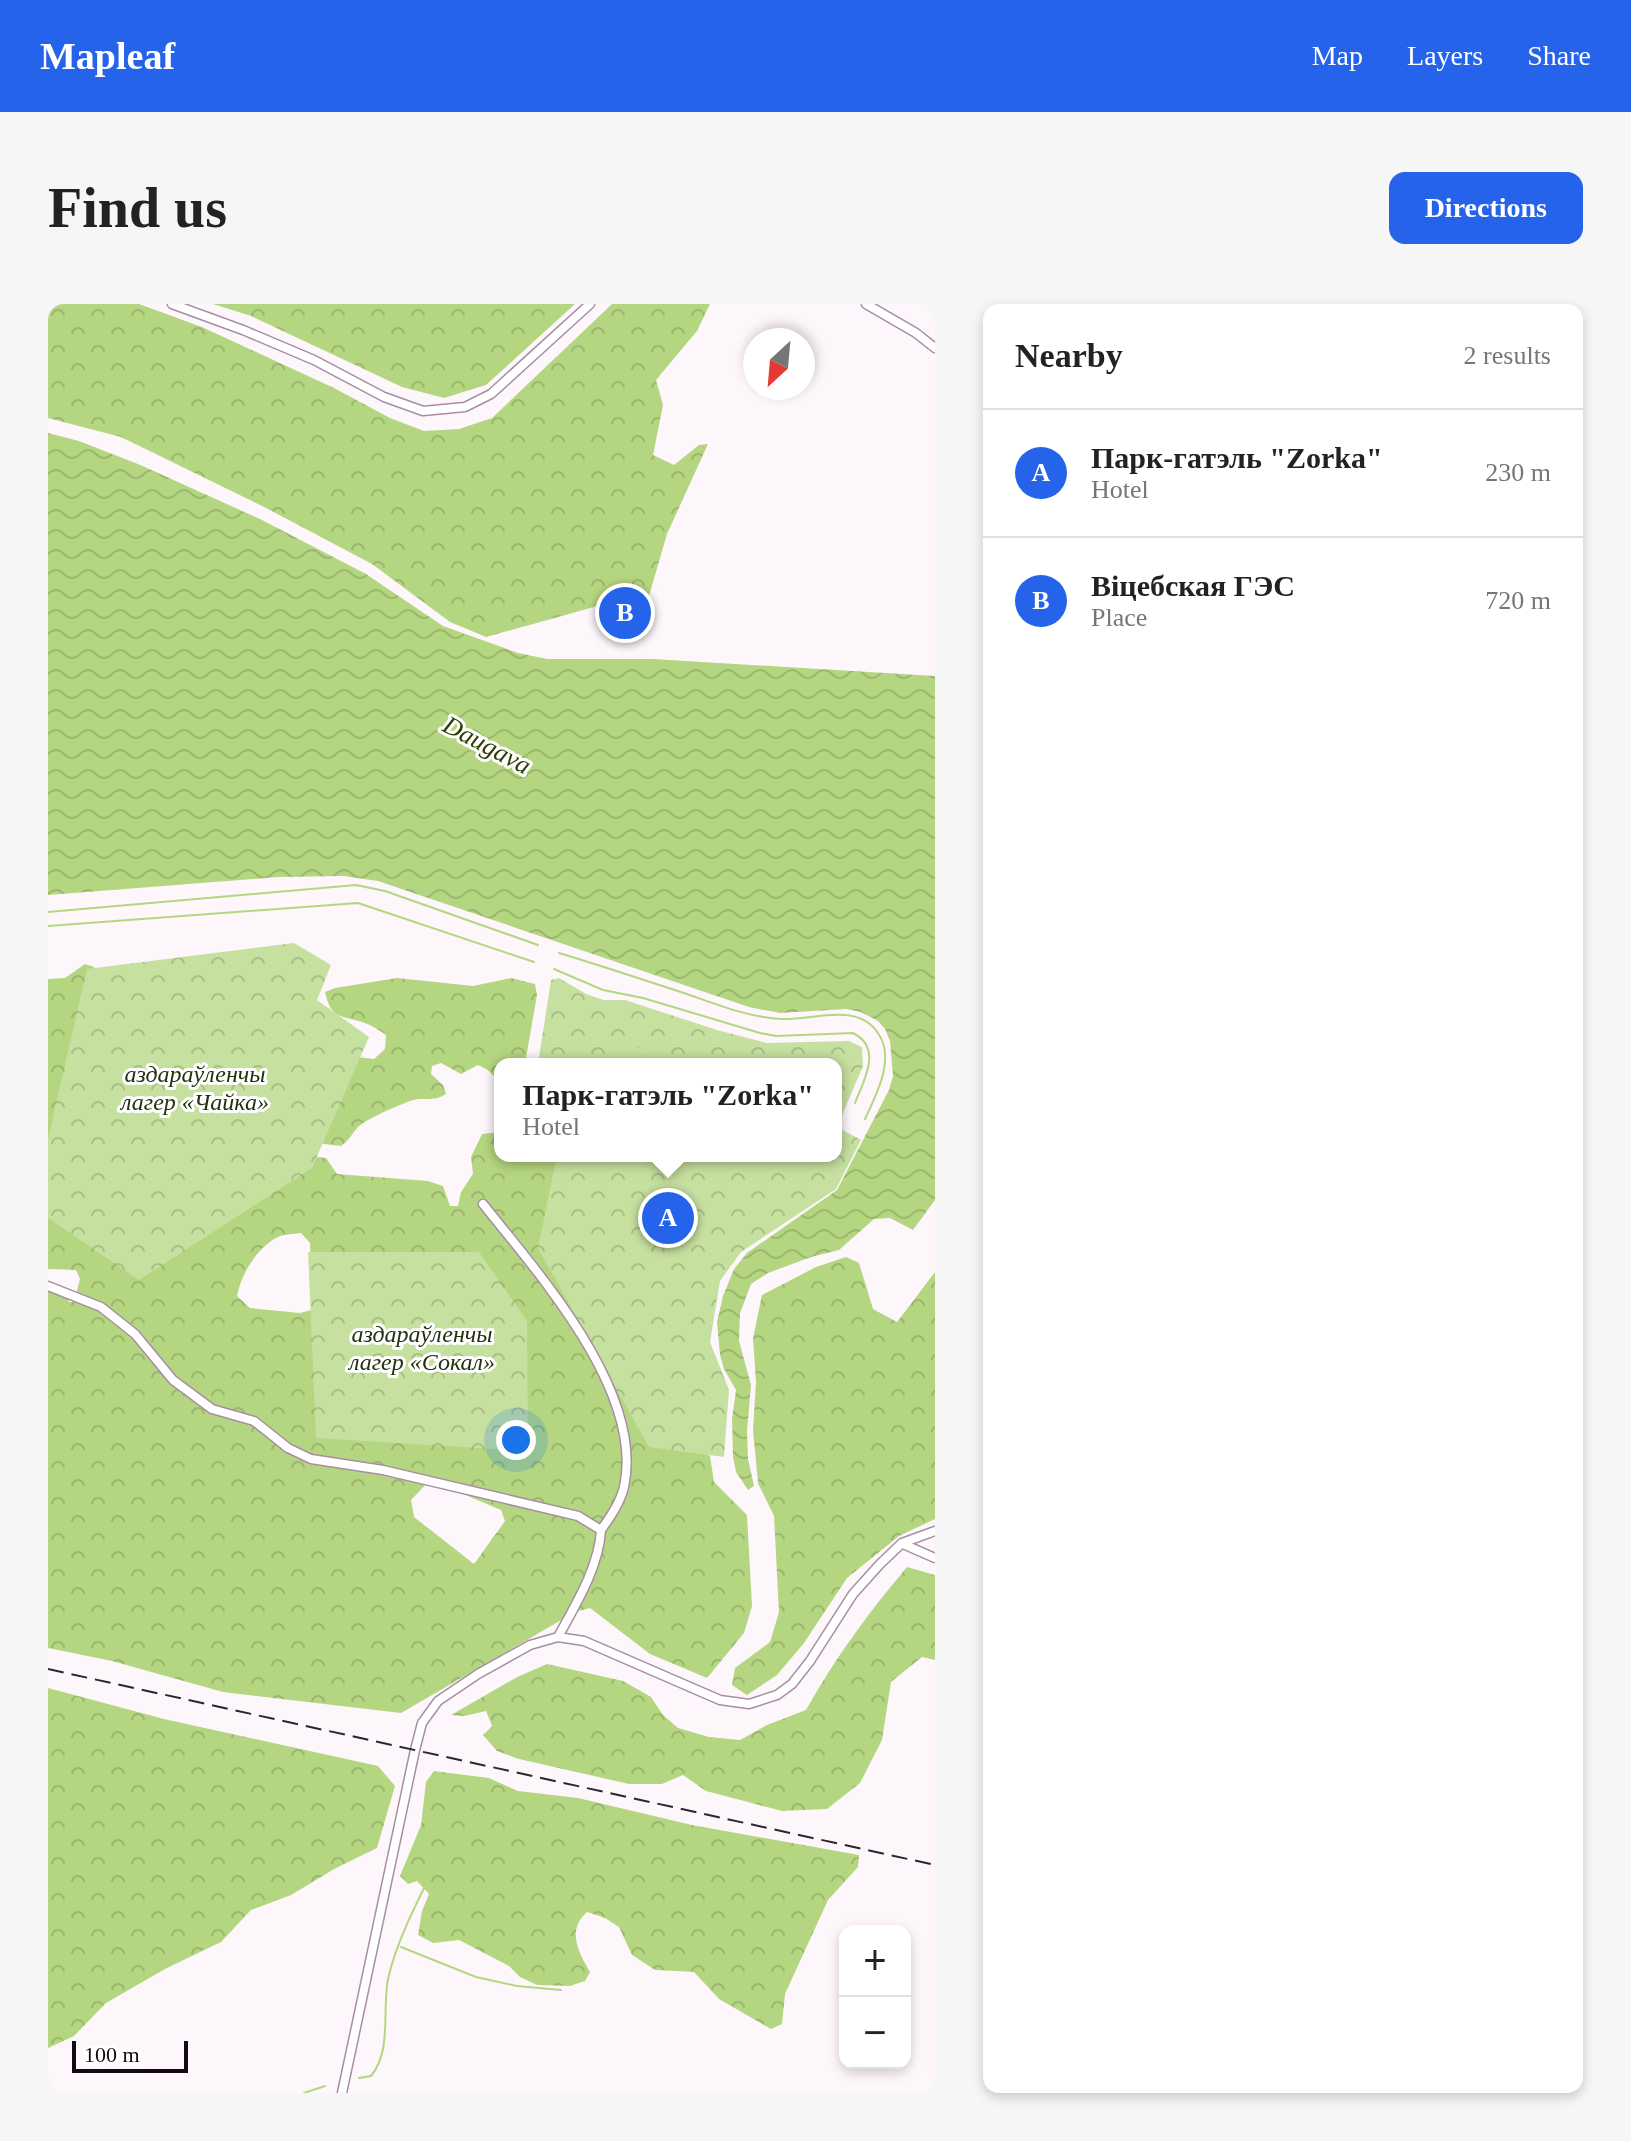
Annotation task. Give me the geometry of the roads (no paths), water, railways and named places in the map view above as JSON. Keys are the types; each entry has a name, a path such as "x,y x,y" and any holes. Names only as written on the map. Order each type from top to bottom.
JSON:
{"street":[{"path":"172,304 286,348 384,397 423,411 465,407 491,394 590,304"},
{"path":"866,304 916,333 935,348"},
{"path":"483,1204 555,1295 598,1365 625,1428 624,1484 618,1504 601,1530 601,1545 583,1590 558,1637"},
{"path":"48,1286 101,1307 135,1334 173,1380 212,1409 254,1421 288,1448 311,1459 383,1470 578,1516 601,1530"},
{"path":"342,2093 422,1723 438,1701 530,1645 558,1637 584,1641 720,1700 749,1704 777,1695 792,1684 810,1661 853,1594 902,1543 935,1531"},
{"path":"902,1543 935,1558"}],"water":[{"name":"Daugava","path":"48,433 79,441 138,464 260,519 366,574 443,626 518,653 547,659 653,659 935,676 935,1200 913,1230 890,1218 874,1219 839,1250 768,1273 751,1284 740,1313 739,1341 751,1385 747,1431 748,1459 754,1486 748,1490 736,1472 733,1457 732,1419 736,1390 720,1355 717,1322 723,1296 734,1269 747,1253 837,1190 889,1090 893,1076 890,1041 885,1029 878,1021 861,1012 846,1009 780,1013 749,1007 378,881 344,876 278,877 48,895"}],"waterway":[{"path":"48,912 356,885 385,891 538,945"},
{"path":"48,926 358,903 534,962"},
{"path":"559,953 757,1016 793,1019 846,1015 869,1023 883,1043 885,1065 865,1119"},
{"path":"554,969 603,990 643,998 760,1033 776,1036 853,1033 862,1039 869,1056 869,1065 855,1103"},
{"path":"359,2078 371,2076 382,2055 386,1991 396,1950 436,1864"},
{"path":"401,1947 476,1977 517,1986 561,1990"},
{"path":"304,2093 325,2086"}],"railway":[{"path":"48,1669 935,1865"}],"place":[{"name":"Віцебская ГЭС","path":"625,613"},
{"name":"Парк-гатэль \"Zorka\"","path":"668,1218"}],"park label":[{"name":"аздараўленчы лагер «Чайка»","path":"195,1088"},
{"name":"аздараўленчы лагер «Сокал»","path":"422,1348"}]}
